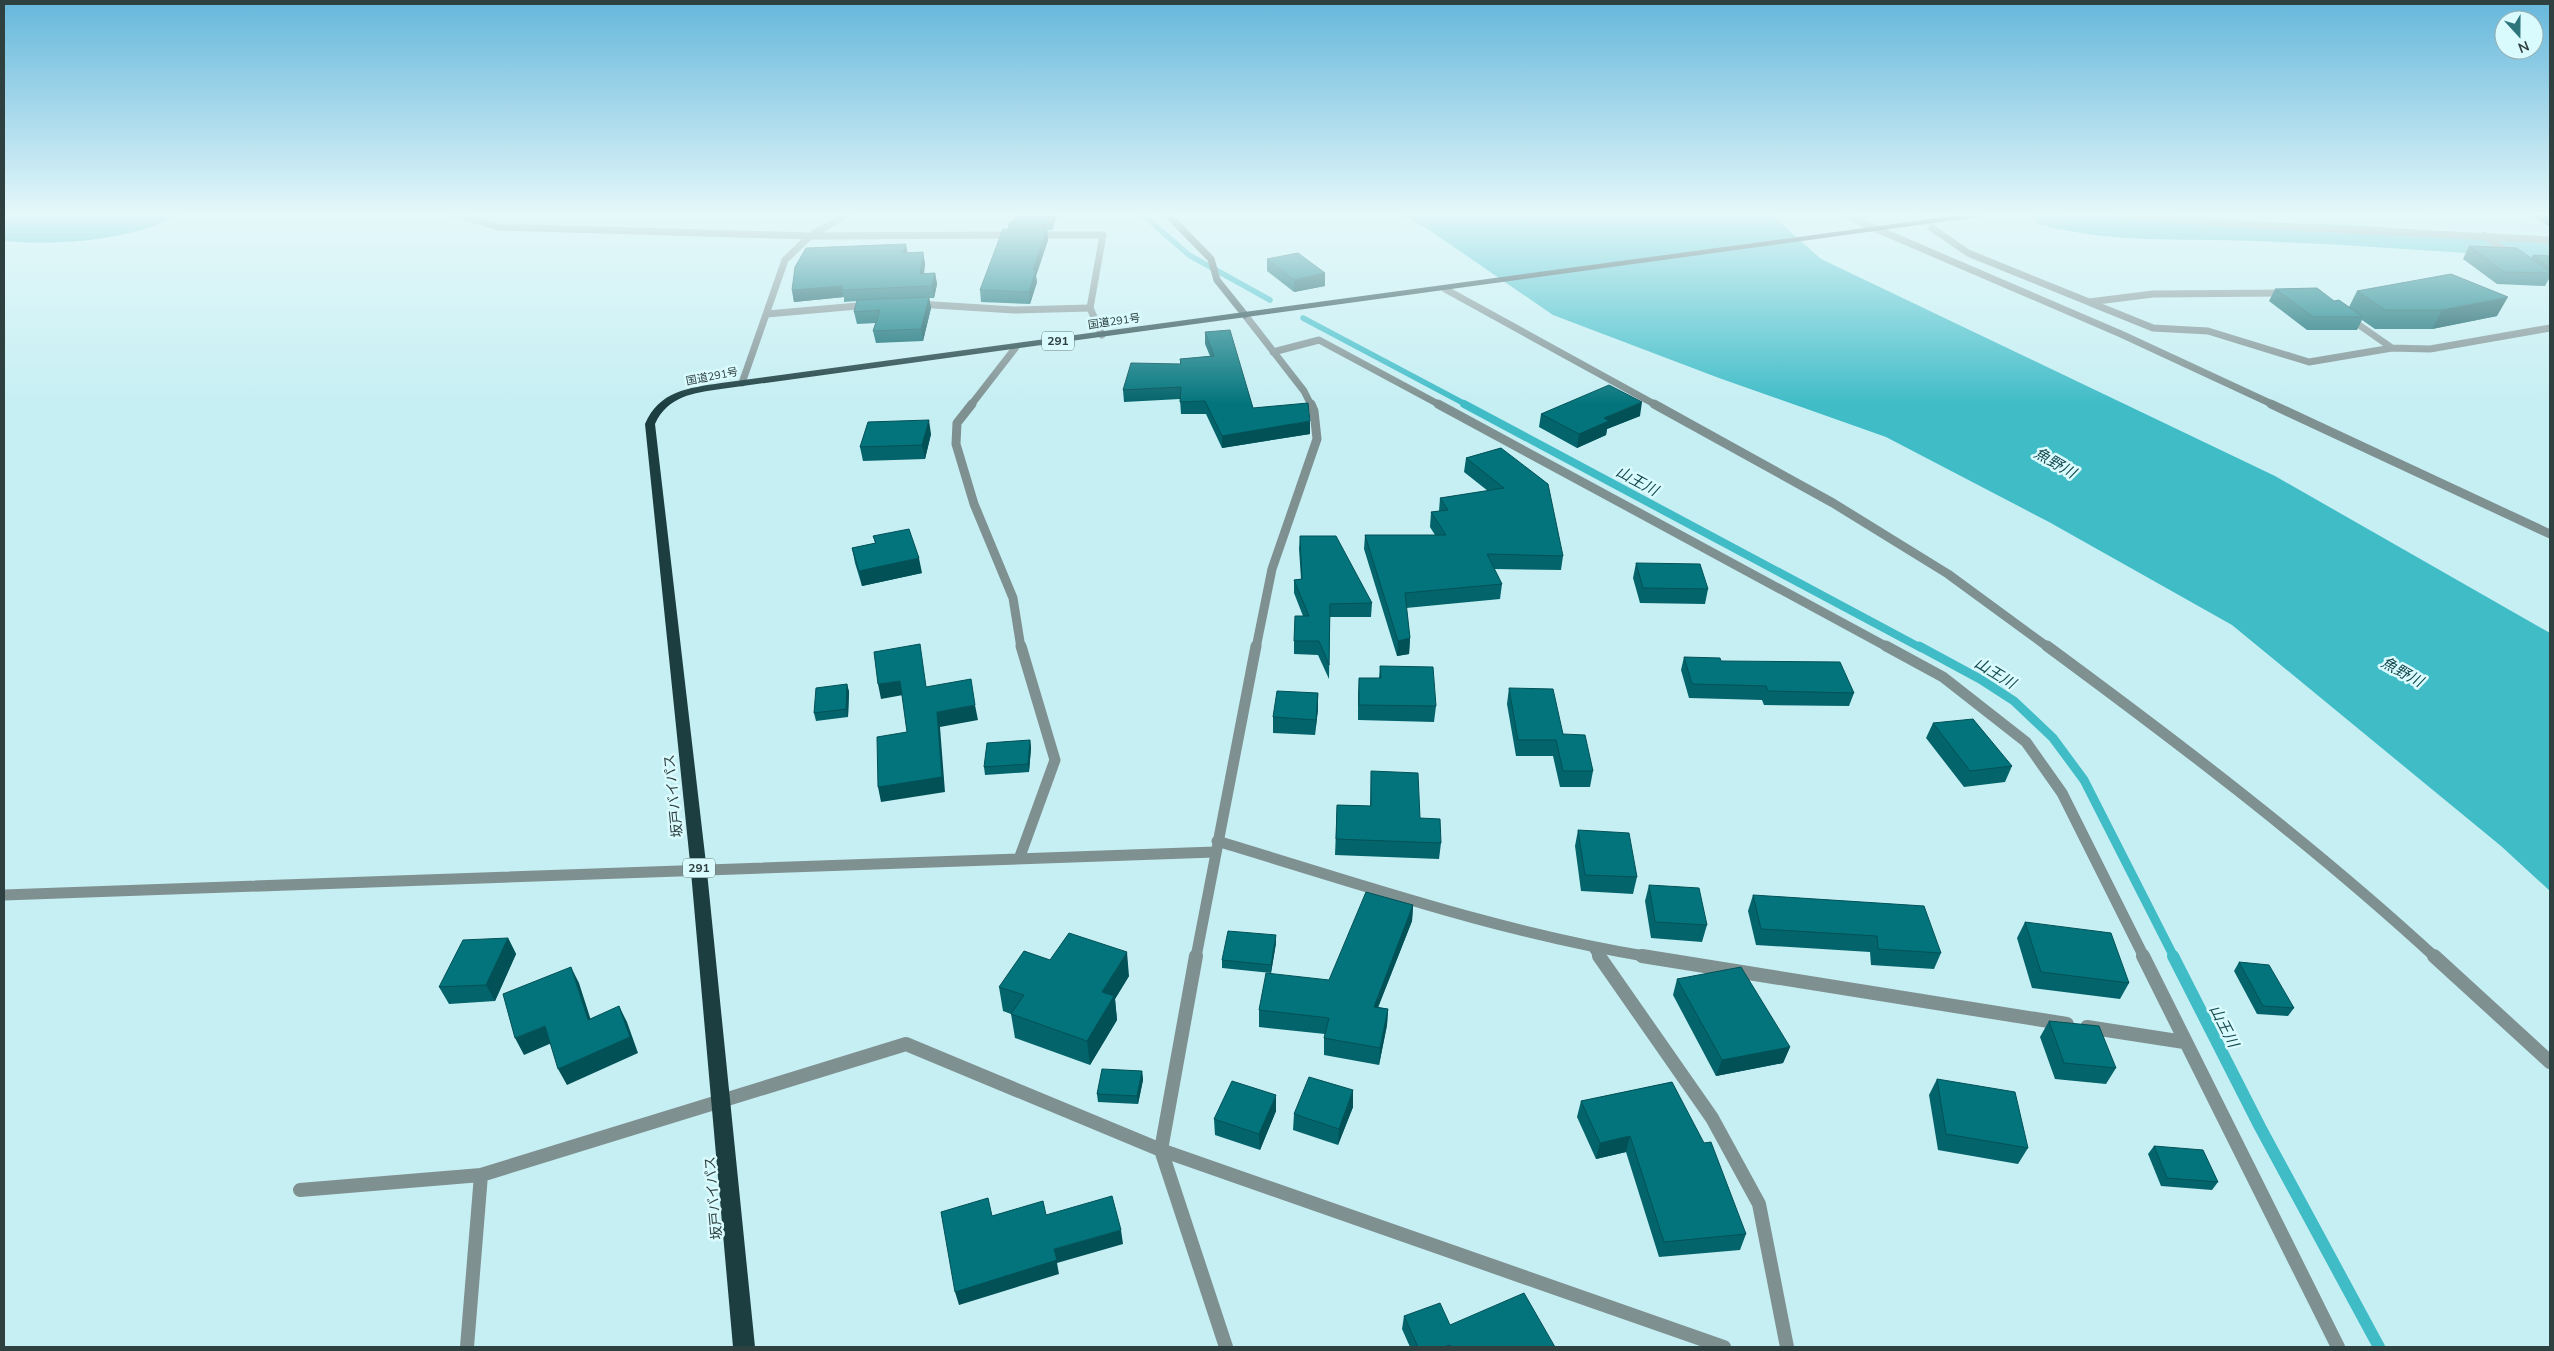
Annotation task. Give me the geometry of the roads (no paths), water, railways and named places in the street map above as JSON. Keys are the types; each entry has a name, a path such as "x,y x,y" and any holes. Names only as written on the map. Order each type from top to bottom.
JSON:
{"highway":[{"name":"国道291号","path":"672,399 700,389 742,383 1521,278"},
{"name":"坂戸バイパス","path":"672,399 657,409 650,424 699,872 744,1347"}],"main road":[{"path":"1216,278 1245,316"}],"street":[{"path":"742,383 779,278"},
{"path":"1095,278 1090,308 1102,334"},
{"path":"1990,278 2121,334 2550,534"},
{"path":"2030,278 2153,328 2208,331 2309,362 2392,348 2430,349 2550,328"},
{"path":"1445,289 1816,493 1948,574 2176,741 2385,911 2550,1062"},
{"path":"2089,302 2153,294 2295,293"},
{"path":"908,304 935,303 1014,310 1090,308"},
{"path":"767,314 873,305"},
{"path":"2345,315 2392,348"},
{"path":"1226,1347 1161,1150 1216,847 1272,569 1317,439 1314,411 1304,391 1245,316"},
{"path":"1273,352 1319,340 1943,677 2026,742 2062,793 2184,1042 2338,1347"},
{"path":"1016,347 957,423 956,444 974,504 1013,598 1023,659 1055,760 1019,860"},
{"path":"4,895 1019,860 1216,847 1526,933 1594,948 2184,1042"},
{"path":"1594,948 1712,1118 1760,1204 1787,1347"},
{"path":"300,1190 481,1175 906,1044 1161,1150 1724,1347"},
{"path":"466,1347 481,1175"}],"water":[{"name":"魚野川","path":"1499,278 1861,278 2275,476 2550,633 2550,891 2501,846 2232,625 2049,522 1886,437 1719,378 1553,315"}],"waterway":[{"name":"山王川","path":"1230,278 1270,300"},
{"name":"山王川","path":"1303,318 1467,405"},
{"name":"山王川","path":"1464,404 1921,648"},
{"name":"山王川","path":"1919,646 1980,679 2014,701 2053,738 2084,780 2174,957"},
{"name":"山王川","path":"2173,956 2260,1127 2379,1347"}]}
